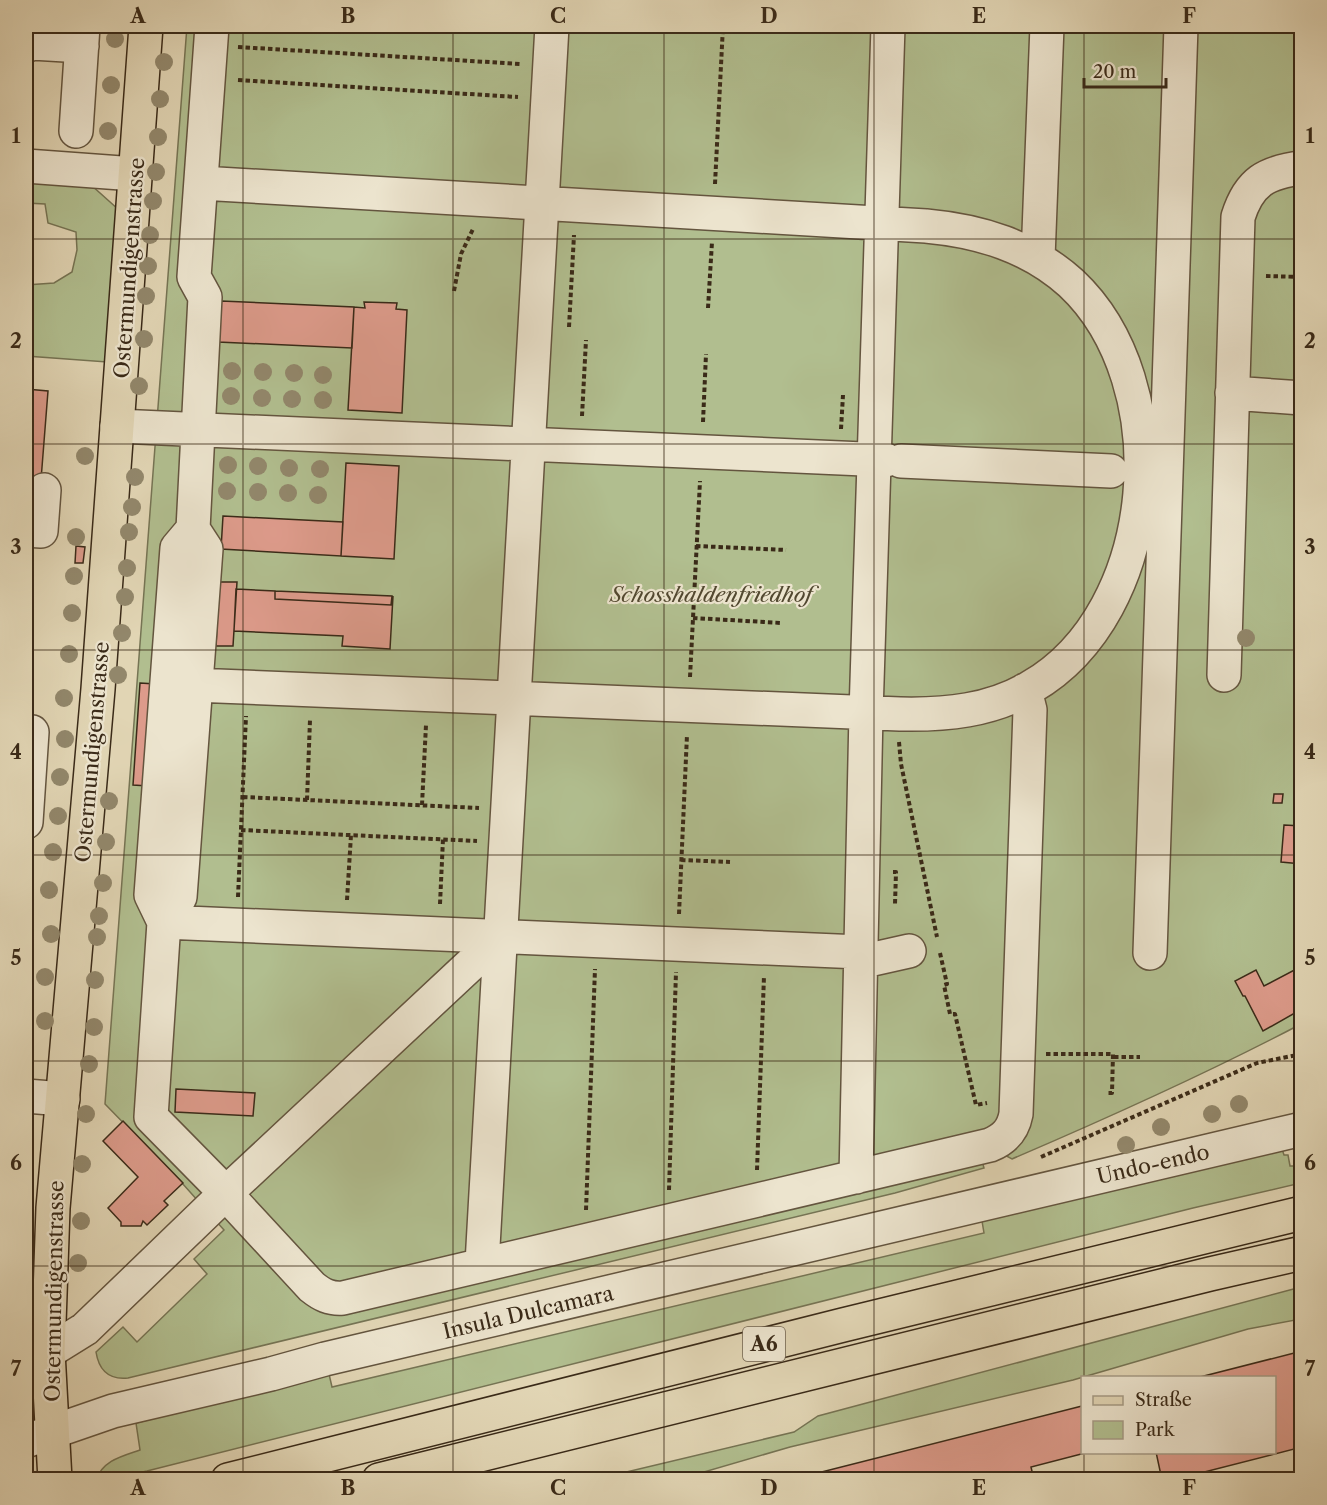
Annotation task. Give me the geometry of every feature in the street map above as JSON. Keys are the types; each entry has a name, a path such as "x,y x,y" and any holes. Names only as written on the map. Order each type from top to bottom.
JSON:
{"main road":[{"name":"Ostermundigenstrasse","path":"54,1474 39,1437 48,1352 53,1208 97,701 146,26"},
{"name":"A6","path":"228,1479 1302,1212"},
{"name":"A6","path":"379,1479 1302,1253"}],"street":[{"path":"482,1264 552,26"},
{"path":"856,1177 866,712 888,460 882,224 888,26"},
{"path":"1038,258 1047,26"},
{"path":"182,685 923,715 955,713 984,706 1025,690 1041,681 1073,653 1096,625 1115,591 1133,539 1135,472 1181,26"},
{"path":"211,35 194,277 205,297 193,530 177,548 182,685 151,895 164,922 151,1117 226,1193 312,1287 327,1297 343,1298 856,1177 997,1142 1008,1134 1013,1125 1017,1096 1030,710 1025,690"},
{"path":"26,46 32,43 82,36 76,131"},
{"path":"26,166 135,174"},
{"path":"1224,675 1238,217 1243,203 1255,184 1278,172 1302,168"},
{"path":"201,183 936,227 970,232 998,240 1038,258 1061,275 1082,294 1117,346 1125,365 1135,404 1139,437 1135,472 1150,953"},
{"path":"1232,393 1302,398"},
{"path":"117,426 1135,472"},
{"path":"26,530 41,531 44,490"},
{"path":"26,822 32,732"},
{"path":"164,922 765,948 860,957 929,947"},
{"path":"48,1352 85,1329 226,1193 500,937"},
{"path":"26,1096 63,1099"},
{"name":"Undo-endo","path":"1005,1199 1302,1129"},
{"name":"Insula Dulcamara","path":"39,1437 113,1411 1005,1199"}],"path":[{"path":"708,308 723,26"},
{"path":"1295,26 1302,35"},
{"path":"211,35 550,66"},
{"path":"208,78 548,99"},
{"path":"454,291 456,272 464,245 494,200"},
{"path":"569,327 576,206"},
{"path":"581,447 586,340"},
{"path":"667,1222 677,945 706,354"},
{"path":"1302,504 1302,520"},
{"path":"696,546 786,550"},
{"path":"693,618 782,623"},
{"path":"422,805 428,694"},
{"path":"237,926 247,706"},
{"path":"307,800 311,709"},
{"path":"899,739 929,947 947,984 944,985 950,1014 955,1014 975,1105 1017,1096"},
{"path":"243,797 508,809"},
{"path":"241,830 506,842"},
{"path":"346,931 351,835"},
{"path":"438,935 443,839"},
{"path":"681,860 730,862"},
{"path":"585,1240 596,941"},
{"path":"756,1201 765,948"},
{"path":"1018,1054 1113,1054 1113,1057 1140,1057"},
{"name":"Undo-endo","path":"1034,1160 1257,1063 1302,1054"},
{"path":"1108,1093 1112,1093 1113,1057"}],"green space":[{"name":"Schosshaldenfriedhof","path":"187,26 1301,26 1301,1024 1158,1094 1012,1159 999,1152 981,1157 984,1168 895,1193 128,1378 110,1376 106,1373 97,1359 96,1352 123,1327 137,1342 207,1274 194,1259 224,1230 105,1104"},
{"path":"26,175 91,185 119,210 107,362 26,356 26,285 54,283 72,272 77,250 76,232 48,223 45,204 26,203"},
{"path":"1282,1149 1284,1155 1288,1155 1290,1166 1301,1166 1301,1183 1193,1208 147,1471 96,1480 99,1473 109,1463 140,1450 136,1423 329,1374 332,1387 984,1233 982,1221"},
{"path":"1301,1287 1301,1319 1248,1329 1073,1380 790,1447 680,1479 597,1479 794,1432 818,1416"}],"building":[{"path":"26,220 32,221 28,266 26,266"},
{"path":"221,301 354,307 352,348 218,342"},
{"path":"364,302 397,303 396,309 407,310 402,413 348,410 354,307 365,308"},
{"path":"26,389 48,391 38,518 26,517"},
{"path":"346,463 399,466 394,559 341,556"},
{"path":"223,516 343,522 341,556 221,549"},
{"path":"76,546 85,547 83,563 75,563"},
{"path":"219,582 237,582 233,646 216,646"},
{"path":"236,589 275,591 275,599 391,605 393,596 390,649 342,646 343,636 234,631"},
{"path":"275,591 392,596 391,605 275,599"},
{"path":"140,683 155,684 148,786 133,785"},
{"path":"1274,794 1283,794 1282,803 1273,803"},
{"path":"1284,825 1302,826 1302,864 1281,862"},
{"path":"1302,966 1302,1009 1263,1031 1235,981 1256,970 1264,986"},
{"path":"176,1089 255,1093 253,1116 175,1112"},
{"path":"123,1121 183,1183 164,1201 168,1205 147,1225 143,1221 141,1226 121,1226 121,1222 108,1208 138,1177 103,1141"},
{"path":"1302,1351 1302,1447 1276,1454 1276,1376 1204,1376"},
{"path":"1081,1406 1081,1454 1031,1467 1034,1480 790,1480"},
{"path":"1156,1454 1275,1454 1173,1480 1162,1480"}]}
